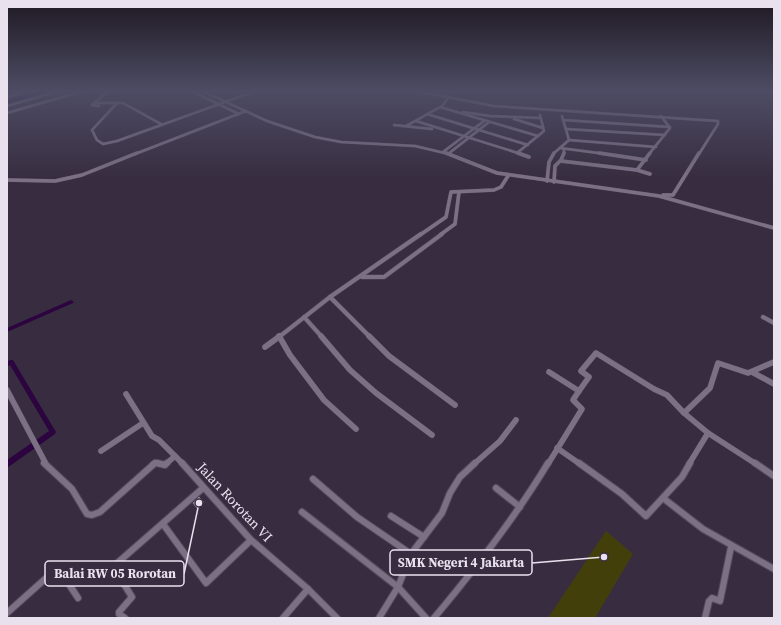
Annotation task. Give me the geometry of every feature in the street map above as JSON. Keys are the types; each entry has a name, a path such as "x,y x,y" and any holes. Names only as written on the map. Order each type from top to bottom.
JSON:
{"street":[{"path":"102,119 92,130 97,140 103,144 117,141 175,119"},
{"path":"153,119 161,124"},
{"path":"7,180 55,181 76,177 226,119"},
{"path":"263,119 328,140 398,144 443,152 484,170 508,176 659,196 774,228"},
{"path":"406,126 419,119"},
{"path":"444,119 528,145"},
{"path":"514,119 543,128"},
{"path":"517,154 544,132 541,119"},
{"path":"562,119 569,140"},
{"path":"576,119 670,127"},
{"path":"664,119 670,127"},
{"path":"660,194 674,195 718,124 716,120 701,119"},
{"path":"443,152 484,120 538,136"},
{"path":"416,121 439,130"},
{"path":"448,154 489,122"},
{"path":"394,125 439,130 464,136 528,157"},
{"path":"638,170 665,136 670,127"},
{"path":"566,129 665,136"},
{"path":"648,135 662,140"},
{"path":"569,140 638,147 656,147"},
{"path":"547,181 548,165 552,154 563,148 569,140"},
{"path":"638,147 653,151"},
{"path":"563,148 646,160"},
{"path":"554,182 555,166 561,161 563,148"},
{"path":"561,161 638,170 650,174"},
{"path":"548,165 555,166"},
{"path":"446,217 451,192 494,190 501,187 508,176"},
{"path":"362,277 384,277 454,224 459,192"},
{"path":"265,346 330,297 362,277 446,217 455,218"},
{"path":"330,297 389,356 455,405"},
{"path":"304,317 350,370 376,393 432,435"},
{"path":"762,317 774,323"},
{"path":"279,336 290,355 324,400 356,429"},
{"path":"434,618 466,579 520,507 582,410 573,400 589,377 581,371 595,352 654,389 667,395 684,413 708,433 774,476"},
{"path":"751,373 774,362"},
{"path":"684,413 710,388 718,363 751,373 774,384"},
{"path":"549,372 579,391"},
{"path":"7,390 44,462 72,489 87,514 92,515 100,512 155,463 165,465 175,456"},
{"name":"Jalan Rorotan VI","path":"126,394 152,436 175,456 251,540 308,589 337,618"},
{"path":"379,618 398,587 411,554 442,513 450,493 460,477 500,440 516,420"},
{"path":"101,451 143,423"},
{"path":"557,448 622,494 644,516 646,516 682,477 708,433"},
{"path":"313,480 357,517 411,554"},
{"path":"122,617 119,612 132,598 114,570 115,565 203,488"},
{"path":"496,488 520,507"},
{"path":"663,498 701,530 774,569"},
{"path":"302,512 398,587 426,618"},
{"path":"391,516 424,537"},
{"path":"163,524 206,583 212,580 251,540"},
{"path":"705,618 709,600 712,598 720,601 731,547"},
{"path":"7,613 54,571 59,570 78,598"},
{"path":"283,618 308,589"}],"shaded area":[{"path":"606,531 633,554 595,618 548,618"}],"building":[{"path":"199,497 203,501 196,507 193,503"}],"waterway":[{"path":"7,330 71,302"},
{"path":"7,364 11,362 53,432 7,464"}],"place":[{"name":"Balai RW 05 Rorotan","path":"199,503"},
{"name":"SMK Negeri 4 Jakarta","path":"604,557"}]}
